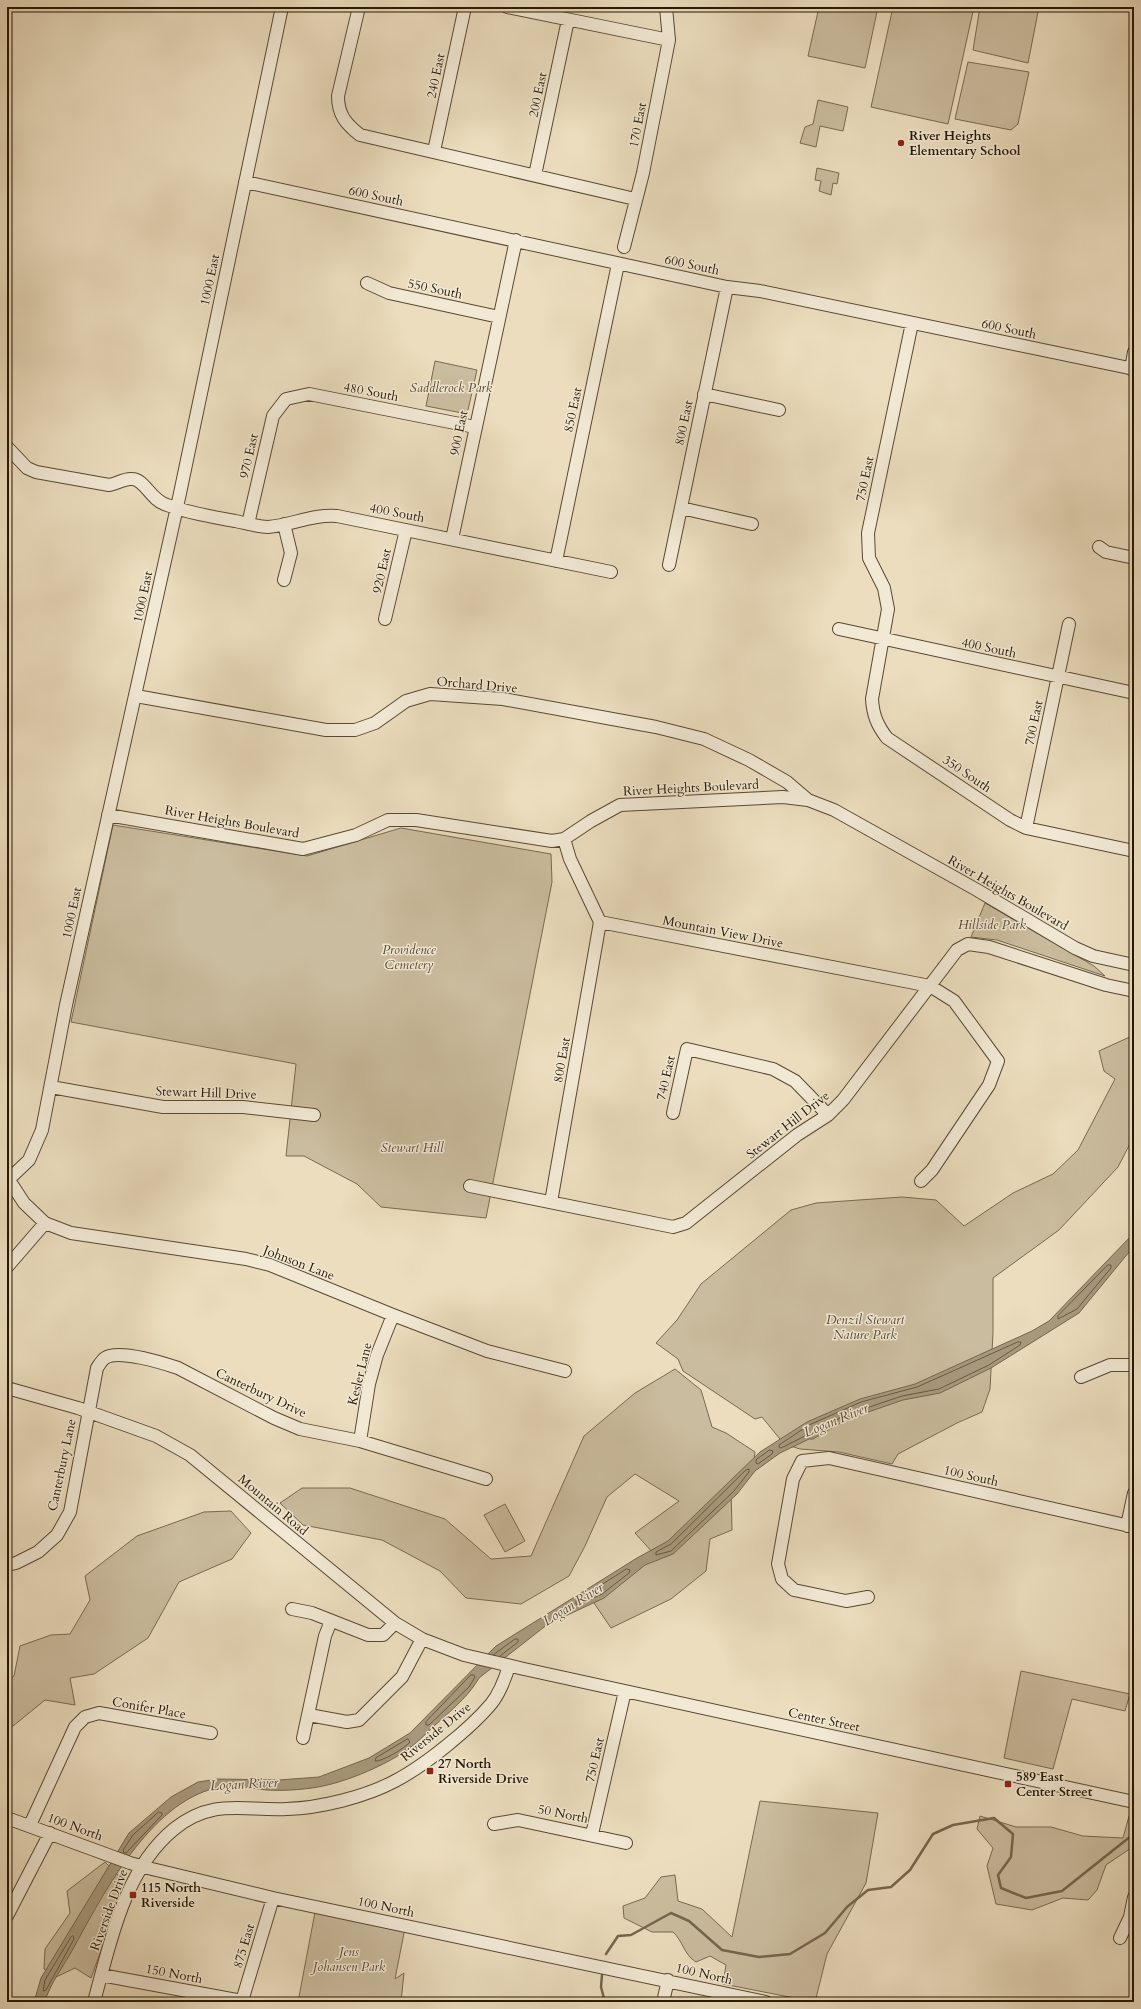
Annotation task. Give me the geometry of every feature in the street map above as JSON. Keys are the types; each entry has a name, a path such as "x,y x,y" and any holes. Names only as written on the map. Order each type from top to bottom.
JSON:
{"street":[{"name":"1000 East","path":"8,1181 29,1160 37,1145 51,1087 66,1005 177,508 282,7"},
{"path":"359,7 338,96 338,107 348,126 360,135 635,199"},
{"name":"240 East","path":"434,151 465,7"},
{"path":"507,7 669,40"},
{"name":"170 East","path":"624,247 635,199 643,173 669,40 666,7"},
{"name":"200 East","path":"535,175 568,20"},
{"name":"600 South","path":"245,182 516,240 618,264 728,287 760,291 1132,369"},
{"name":"900 East","path":"452,539 516,240"},
{"name":"850 East","path":"556,561 618,264"},
{"name":"550 South","path":"367,283 389,293 499,317"},
{"name":"800 East","path":"669,565 704,394 728,287"},
{"name":"750 East","path":"884,639 888,609 884,588 870,558 868,534 912,323"},
{"path":"1132,369 1134,352"},
{"name":"480 South","path":"286,399 309,394 475,427"},
{"path":"704,394 779,410"},
{"name":"970 East","path":"248,524 273,416 286,399"},
{"name":"400 South","path":"7,447 27,468 36,472 109,485 117,484 130,478 136,479 142,482 157,501 177,508 248,524 267,527 324,514 611,572"},
{"path":"681,508 752,524"},
{"path":"284,524 291,553 284,580"},
{"name":"920 East","path":"385,619 406,530"},
{"path":"1099,547 1106,552 1134,558"},
{"name":"700 East","path":"1026,828 1069,624"},
{"name":"400 South","path":"839,630 1134,693"},
{"name":"350 South","path":"884,639 872,699 873,712 878,726 887,738 1010,820 1026,828 1134,851"},
{"name":"Orchard Drive","path":"136,696 326,730 355,730 374,723 406,701 430,694 504,700 656,728 704,739 749,760 787,782 808,800"},
{"name":"River Heights Boulevard","path":"108,815 303,849 356,835 388,820 416,820 552,841 564,839 591,821 620,805 783,797 808,800 834,810 977,890 1075,948 1099,958 1134,965"},
{"path":"564,839 570,859 600,922"},
{"name":"800 East","path":"551,1202 600,922"},
{"name":"Mountain View Drive","path":"600,922 930,986"},
{"name":"Stewart Hill Drive","path":"470,1186 673,1227 686,1223 798,1135 828,1115 843,1100 957,950 968,944 989,947 1106,985 1134,991"},
{"path":"921,1182 932,1170 989,1085 998,1062 954,1001 930,986"},
{"name":"740 East","path":"673,1113 687,1050 773,1069 796,1081 828,1115"},
{"name":"Stewart Hill Drive","path":"51,1087 163,1107 243,1108 314,1115"},
{"name":"Johnson Lane","path":"8,1181 24,1202 45,1223 71,1233 246,1259 270,1265 487,1351 565,1370"},
{"path":"7,1267 45,1223"},
{"name":"Kesler Lane","path":"360,1441 369,1384 375,1362 393,1315"},
{"name":"Canterbury Drive","path":"88,1412 97,1368 105,1358 117,1354 161,1362 178,1368 274,1418 300,1429 360,1441 486,1480"},
{"path":"1081,1377 1110,1365 1134,1365"},
{"name":"Mountain Road","path":"7,1388 88,1412 156,1436 190,1454 395,1623 422,1639 464,1655 509,1666"},
{"name":"Canterbury Lane","path":"7,1565 16,1563 38,1552 57,1534 70,1512 88,1412"},
{"name":"100 South","path":"868,1597 846,1601 794,1590 782,1579 778,1564 793,1479 802,1461 829,1458 1130,1526"},
{"path":"1130,1526 1134,1493"},
{"path":"292,1609 312,1613 368,1635 383,1635 395,1623"},
{"path":"303,1738 326,1636 331,1621"},
{"path":"309,1714 347,1722 359,1720 402,1677 422,1639"},
{"name":"Center Street","path":"509,1666 1134,1802"},
{"name":"Riverside Drive","path":"94,2002 110,1943 140,1866 174,1830 201,1812 215,1809 248,1807 287,1809 335,1802 394,1782 419,1767 461,1732 492,1703 503,1684 509,1666"},
{"name":"750 East","path":"592,1834 625,1691"},
{"name":"Conifer Place","path":"30,1825 75,1726 85,1717 99,1713 211,1733"},
{"name":"100 North","path":"7,1818 30,1825 140,1866 273,1898 668,1980 753,2001 766,2002"},
{"name":"50 North","path":"494,1824 518,1820 592,1834 626,1843"},
{"path":"7,1916 50,1833"},
{"path":"1120,1938 1130,1917 1134,1897"},
{"name":"875 East","path":"242,2001 273,1898"},
{"name":"150 North","path":"101,1975 242,2001"},
{"path":"663,2002 668,1980"}],"green space":[{"path":"819,7 878,7 865,68 808,56"},
{"path":"893,7 974,7 948,124 871,107"},
{"path":"980,7 1039,7 1028,63 973,50"},
{"path":"968,62 1029,72 1018,124 1011,130 955,119"},
{"path":"818,100 848,107 843,131 820,126 816,147 800,143 805,127 813,124"},
{"path":"817,168 839,173 837,184 833,183 831,195 819,191 821,181 815,180"},
{"name":"Saddlerock Park","path":"435,361 477,370 468,410 462,413 426,406"},
{"name":"Providence Cemetery","path":"113,825 307,856 401,828 551,854 552,882 486,1218 381,1207 357,1184 304,1156 286,1156 296,1064 71,1022"},
{"name":"Hillside Park","path":"985,903 1094,966 1105,976 997,940 971,937"},
{"name":"Denzil Stewart Nature Park","path":"1134,1035 1134,1136 1118,1167 1059,1230 993,1278 993,1333 990,1389 982,1412 957,1423 898,1454 892,1464 839,1452 800,1449 784,1444 762,1417 755,1419 683,1371 678,1359 656,1343 677,1320 701,1284 791,1210 816,1203 902,1197 936,1200 964,1226 1013,1193 1053,1174 1078,1150 1115,1079 1104,1071 1099,1051"},
{"path":"675,1369 701,1390 712,1427 726,1433 755,1452 753,1468 731,1487 732,1530 710,1539 706,1571 671,1599 611,1628 594,1603 654,1554 635,1533 679,1501 635,1474 607,1497 585,1546 569,1576 521,1604 466,1598 440,1571 382,1540 303,1525 280,1503 302,1488 350,1488 445,1519 491,1559 531,1556 584,1436 635,1393"},
{"path":"505,1504 525,1541 505,1552 484,1515"},
{"path":"231,1511 251,1533 232,1559 179,1582 148,1638 94,1674 70,1678 75,1705 45,1700 13,1726 7,1728 7,1681 14,1676 20,1646 51,1635 70,1634 90,1600 85,1576 137,1536 204,1512"},
{"path":"1021,1671 1130,1694 1125,1711 1072,1699 1053,1769 1004,1758"},
{"path":"760,1801 878,1813 866,1883 827,1954 815,2002 723,1984 726,1965 710,1956 696,1962 689,1956 673,1932 652,1932 624,1918 623,1906 645,1898 661,1877 675,1875 678,1901 702,1909 732,1937"},
{"path":"980,1816 1016,1827 1051,1827 1083,1836 1123,1838 1129,1816 1134,1817 1134,1846 1106,1865 1097,1890 1088,1900 1063,1898 1032,1910 996,1904 987,1866 993,1848 977,1829"},
{"path":"105,1862 120,1877 118,1904 91,1978 75,1968 56,1977 44,1969 45,1949 70,1913 67,1891"},
{"name":"Jens Johansen Park","path":"316,1907 405,1928 395,1979 404,1973 401,2002 298,2002"}],"water":[{"name":"Logan River","path":"1134,1233 1134,1246 1079,1313 991,1368 940,1393 903,1400 845,1420 813,1439 809,1439 780,1453 755,1471 737,1494 673,1554 645,1565 604,1598 548,1624 479,1678 467,1695 416,1743 386,1763 349,1779 312,1788 295,1790 267,1790 235,1786 216,1788 192,1797 170,1812 150,1831 114,1878 54,1982 45,2002 34,2002 41,1978 129,1833 171,1797 198,1782 218,1779 279,1780 319,1777 369,1758 410,1733 496,1646 637,1558 668,1541 760,1452 807,1422 860,1399 915,1384 1032,1331 1049,1321"}],"waterway":[{"path":"606,1954 618,1936 631,1935 671,1913 689,1921 722,1950 759,1957 790,1954 825,1933 847,1907 868,1890 891,1887 910,1870 933,1834 953,1825 994,1818 1013,1834 1011,1857 998,1875 1001,1888 1026,1898 1062,1891 1131,1836"},
{"path":"602,1975 601,1987 605,2002"}],"place":[{"name":"River Heights Elementary School","path":"901,143"},
{"name":"27 North Riverside Drive","path":"430,1771"},
{"name":"589 East Center Street","path":"1008,1784"},
{"name":"115 North Riverside","path":"133,1895"}],"park label":[{"name":"Stewart Hill","path":"412,1148"}]}
